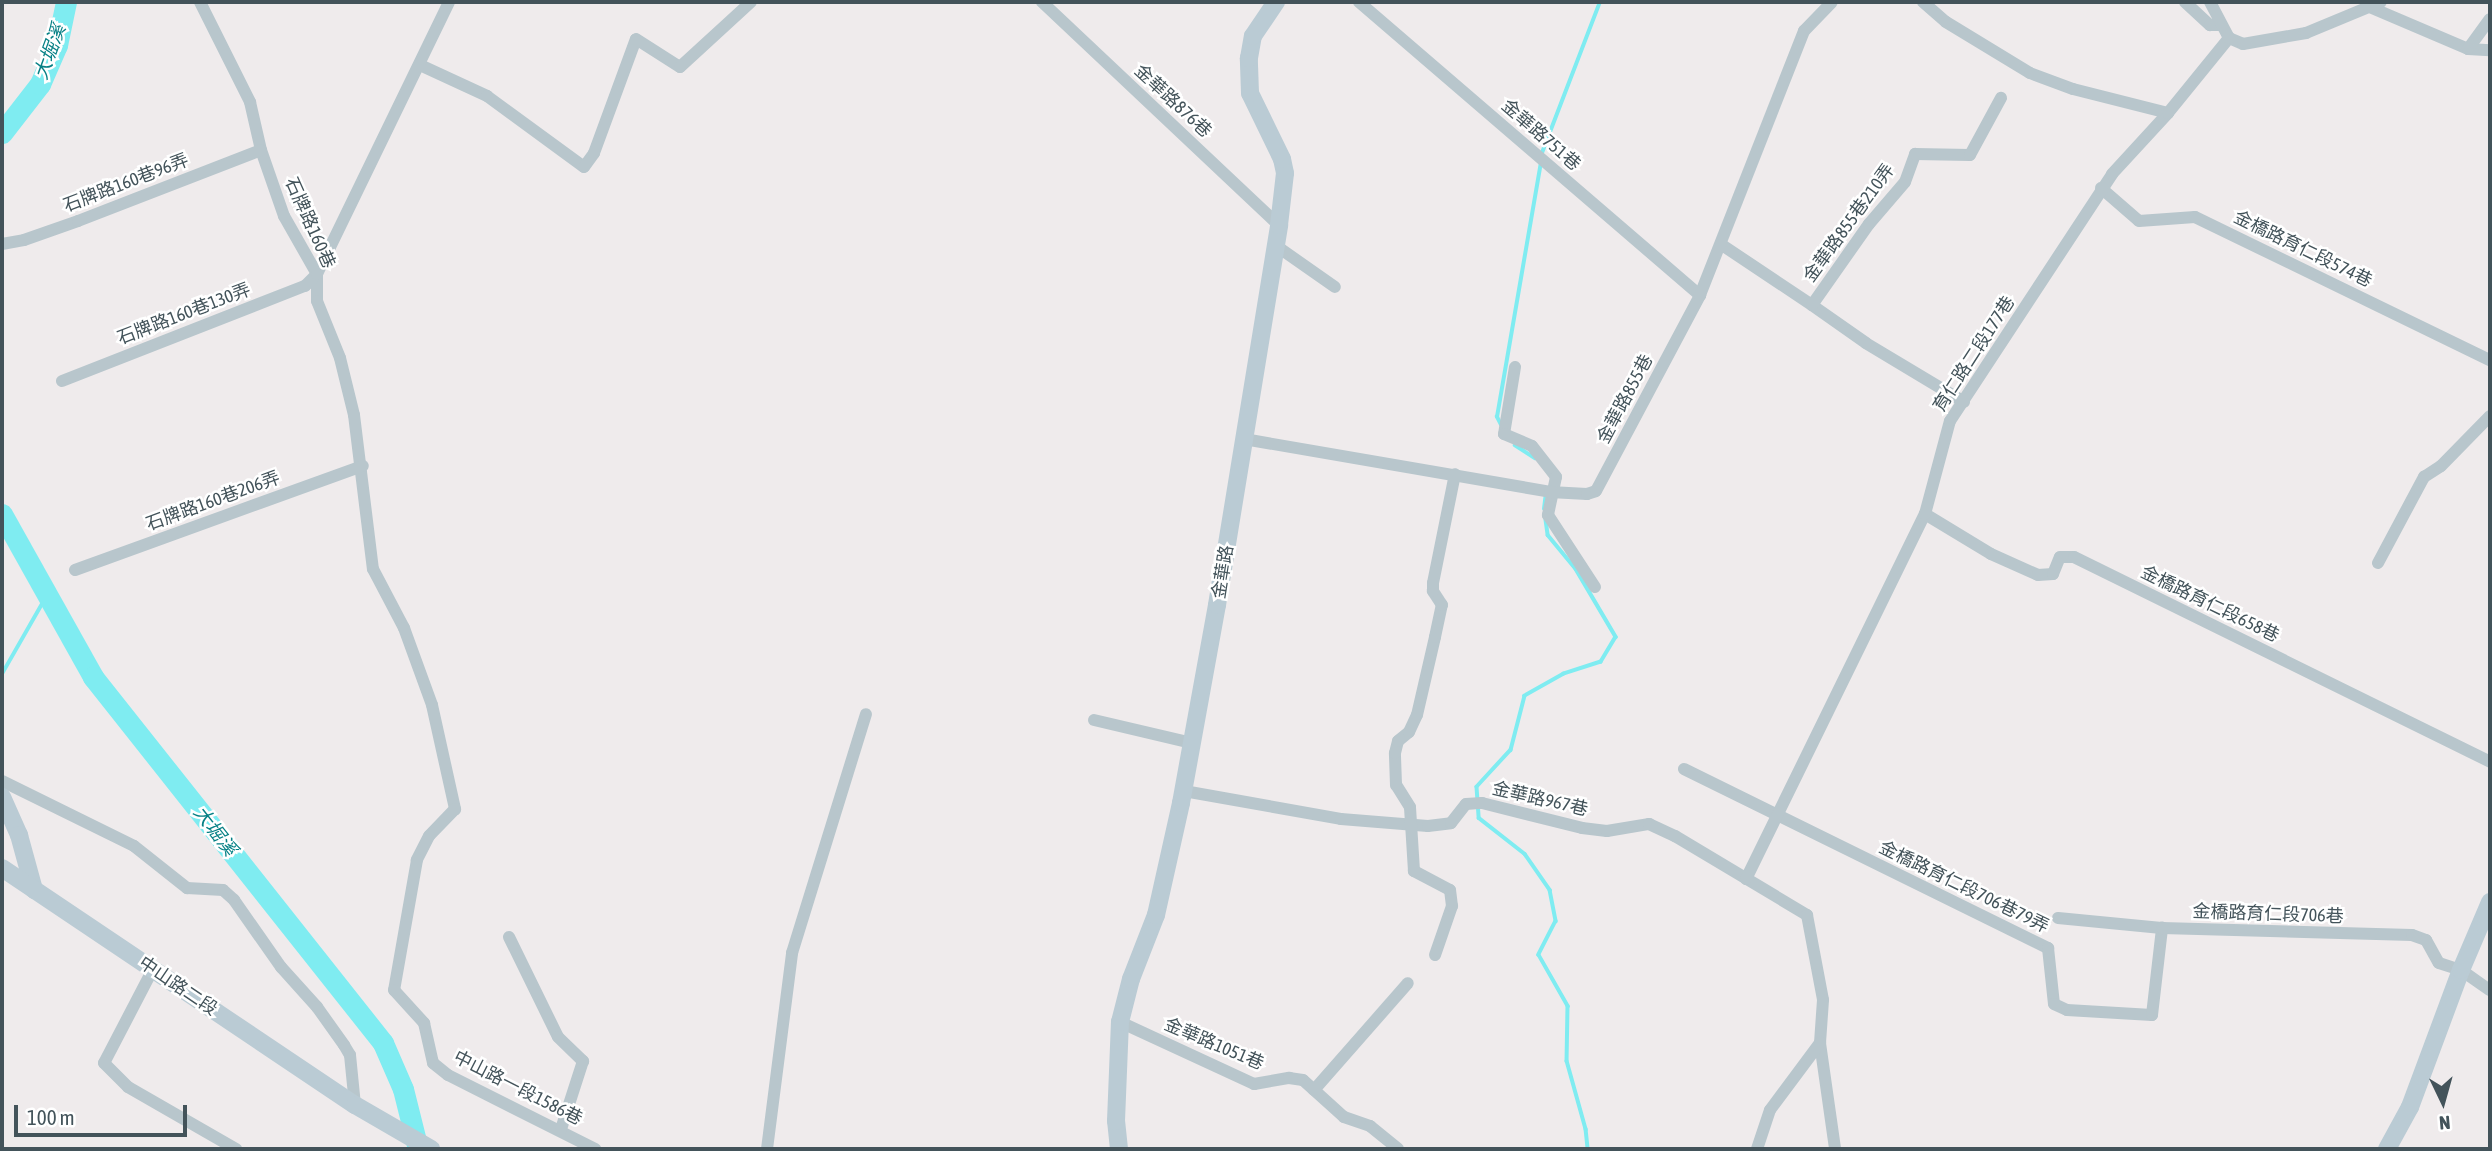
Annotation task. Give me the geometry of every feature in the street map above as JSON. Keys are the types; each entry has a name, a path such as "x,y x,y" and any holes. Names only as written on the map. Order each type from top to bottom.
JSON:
{"street":[{"name":"石牌路160巷","path":"200,2 250,102 261,150 285,216 317,274 317,302 340,358 362,466"},
{"path":"317,274 449,2"},
{"path":"420,65 487,96 584,167 594,153 636,40 680,67 751,2"},
{"name":"金華路876巷","path":"1042,2 1279,225"},
{"name":"金華路","path":"1119,1149 1116,1121 1120,1022 1131,979 1156,915 1184,791 1279,225 1283,166 1250,93 1249,58 1253,36 1276,2"},
{"name":"金華路751巷","path":"1359,2 1700,295"},
{"name":"金華路855巷","path":"1244,439 1548,491 1587,494 1596,491 1700,295 1722,245 1804,31 1832,2"},
{"path":"1923,2 1946,22 2030,73 2073,89 2168,113"},
{"path":"2185,2 2210,25 2220,25"},
{"path":"2210,2 2229,38 2243,44 2306,33 2376,5 2468,49 2490,50"},
{"path":"2468,49 2490,19"},
{"name":"育仁路二段177巷","path":"1746,879 1925,514 1950,421 2101,188 2168,113 2229,38"},
{"name":"金華路855巷210弄","path":"1812,305 1869,224 1905,182 1915,154 1970,155 2001,98"},
{"name":"石牌路160巷96弄","path":"2,244 24,240 78,221 261,150"},
{"name":"金橋路育仁段574巷","path":"2101,188 2139,221 2194,217 2490,360"},
{"path":"1275,244 1335,287"},
{"name":"金華路855巷210弄","path":"1722,245 1866,343 1964,402"},
{"name":"石牌路160巷130弄","path":"62,381 304,286 317,274"},
{"path":"1515,367 1504,434 1532,446 1556,477 1548,491 1548,515 1595,587"},
{"path":"2378,563 2424,477 2441,466 2490,416"},
{"name":"石牌路160巷206弄","path":"75,570 362,466"},
{"name":"中山路一段1586巷","path":"362,466 373,569 404,628 432,705 455,809 429,836 416,860 394,990 424,1023 433,1063 448,1075 561,1129 595,1149"},
{"path":"1435,955 1452,906 1450,890 1414,871 1410,807 1396,785 1395,753 1398,741 1409,732 1417,715 1442,605 1433,591 1433,583 1455,474"},
{"name":"金橋路育仁段658巷","path":"1925,514 1991,554 2038,575 2053,574 2060,557 2074,557 2490,762"},
{"path":"767,1149 792,953 866,714"},
{"path":"1094,720 1192,743"},
{"name":"金橋路育仁段706巷79弄","path":"1684,769 2049,948 2054,1004 2067,1010 2152,1015 2162,928"},
{"path":"2,781 134,846 187,888 222,890 234,900 281,967 317,1007 350,1055 355,1105"},
{"name":"金華路967巷","path":"1184,791 1341,818 1428,826 1451,823 1466,804 1482,803 1590,829 1607,831 1648,824 1675,836 1807,915 1823,1000 1820,1042 1836,1149"},
{"path":"2,797 19,835 34,890"},
{"name":"中山路二段","path":"2,867 355,1105 431,1149"},
{"path":"2386,1149 2410,1107 2461,970 2490,902"},
{"name":"金橋路育仁段706巷","path":"2058,918 2162,928 2412,935 2426,940 2439,963 2461,970 2490,990"},
{"path":"509,937 558,1037 583,1061 561,1129"},
{"path":"152,969 104,1063 128,1087 236,1149"},
{"path":"1314,1090 1408,983"},
{"name":"金華路1051巷","path":"1120,1022 1254,1084 1289,1078 1303,1080 1345,1117 1370,1126 1398,1149"},
{"path":"1757,1149 1770,1110 1820,1042"}],"waterway":[{"name":"大堀溪","path":"2,133 40,84 57,45 66,2"},
{"path":"1542,153 1600,2"},
{"path":"1501,425 1497,417 1541,161"},
{"path":"1515,445 1535,458"},
{"path":"1544,509 1546,493"},
{"name":"大堀溪","path":"2,514 93,677 383,1043 403,1089 418,1149"},
{"path":"1546,520 1548,535 1576,569 1616,637 1601,662 1564,674 1525,696 1511,750 1477,787 1479,818 1525,854 1550,890 1556,921 1539,955 1568,1006 1567,1061 1586,1129 1588,1149"},
{"path":"2,674 47,595"}]}
